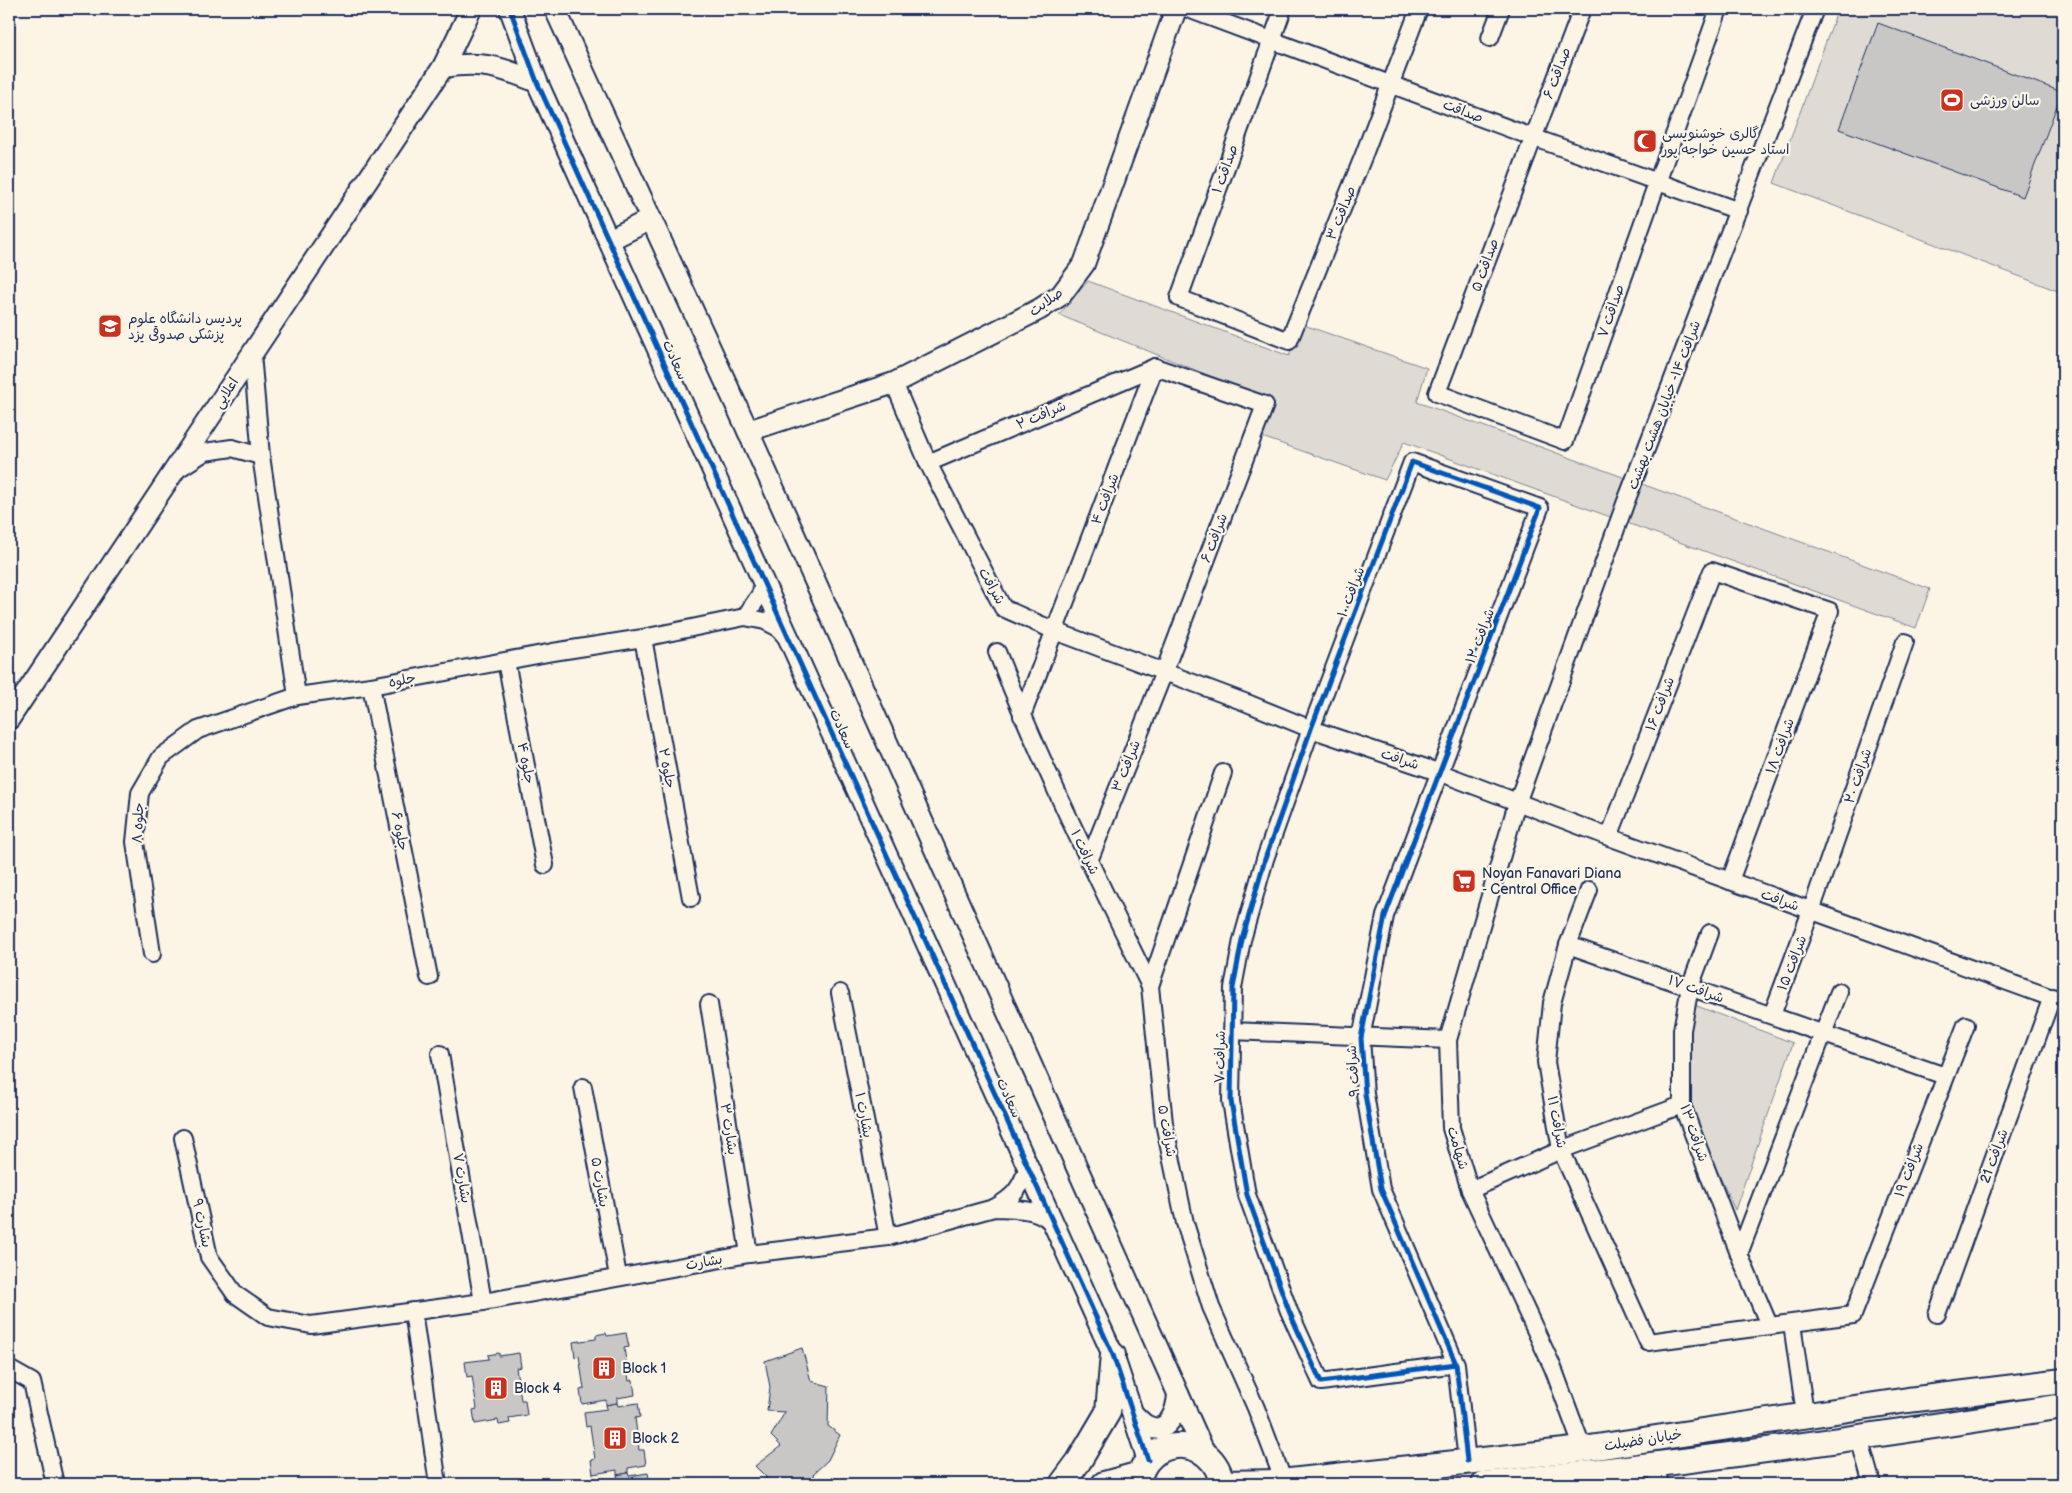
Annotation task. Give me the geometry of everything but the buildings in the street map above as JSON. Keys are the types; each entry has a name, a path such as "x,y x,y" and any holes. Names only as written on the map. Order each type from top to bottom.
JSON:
{"main road":[{"path":"1062,1484 1079,1461 1108,1412 1113,1355"},
{"name":"خیابان فضیلت","path":"1222,1484 1284,1482 1583,1449 1805,1414 2063,1381"},
{"name":"خیابان فضیلت","path":"1484,1484 1657,1474 1859,1438 2063,1406"},
{"path":"1104,1484 1142,1473 1158,1452 1175,1446 1194,1448 1205,1454 1217,1467 1222,1484"}],"street":[{"name":"اعلایی","path":"9,719 443,67 471,9"},
{"name":"سعادت","path":"510,9 537,82 1113,1355 1133,1414 1142,1473"},
{"path":"555,9 748,431 1205,1454"},
{"name":"صلابت","path":"748,431 894,383 1040,309 1061,294 1084,264 1176,9"},
{"name":"صداقت","path":"1188,9 1532,137 1657,180 1739,211"},
{"name":"صداقت ۱","path":"1283,9 1178,298 1289,341"},
{"name":"صداقت ۳","path":"1289,341 1363,157 1418,9"},
{"path":"1490,38 1501,9"},
{"name":"صداقت ۶","path":"1532,137 1582,9"},
{"name":"صداقت ۷","path":"1565,441 1719,9"},
{"name":"شرافت ۱۴- خیابان هشت بهشت","path":"1517,803 1625,504 1815,9"},
{"path":"443,67 467,63 498,67 537,82"},
{"name":"صداقت ۵","path":"1532,137 1438,393 1565,441"},
{"path":"609,240 651,219"},
{"path":"252,354 261,456 297,696"},
{"name":"شرافت ۶","path":"1155,367 1265,405 1164,672"},
{"name":"شرافت ۲","path":"928,463 1155,367"},
{"name":"شرافت ۴","path":"1055,631 1155,367"},
{"name":"شرافت","path":"894,383 928,463 1003,608 1055,631 1312,729 1441,773 1609,837 2058,1000"},
{"path":"174,471 205,452 232,448 261,456"},
{"name":"شرافت ۱۲","path":"1412,462 1540,508 1441,773"},
{"name":"شرافت ۱۰","path":"1312,729 1412,462"},
{"name":"شرافت ۱۶","path":"1609,837 1712,571 1830,611"},
{"path":"763,581 761,593 745,617 765,621 778,627 790,641"},
{"name":"شرافت ۱۸","path":"1730,881 1830,611"},
{"name":"جلوه","path":"297,696 371,686 506,660 642,638 745,617"},
{"path":"1022,716 1055,631"},
{"name":"جلوه ۲","path":"642,638 691,898"},
{"name":"شرافت ۲۰","path":"1811,911 1905,642"},
{"name":"شرافت ۱","path":"997,652 1022,716 1089,861 1150,986"},
{"name":"جلوه ۴","path":"506,660 545,865"},
{"name":"شرافت ۳","path":"1089,861 1164,672"},
{"name":"جلوه ۶","path":"371,686 429,977"},
{"name":"جلوه ۸","path":"152,954 135,842 140,793 161,757 198,730 297,696"},
{"name":"شرافت ۷","path":"1312,729 1265,859 1242,940 1233,988 1231,1100 1247,1195 1289,1311 1321,1382 1456,1364"},
{"name":"شرافت ۵","path":"1223,773 1150,986 1164,1123 1185,1223 1211,1308 1256,1408 1284,1482"},
{"name":"شرافت ۹","path":"1441,773 1385,916 1362,1038 1365,1094 1381,1189 1456,1364 1467,1461"},
{"name":"شهامت","path":"1517,803 1448,1040 1451,1128 1470,1190 1553,1368 1583,1449"},
{"name":"شرافت ۱۱","path":"1589,890 1568,945 1552,1003 1546,1062 1561,1150 1648,1342 1769,1325"},
{"name":"شرافت ۱۵","path":"1772,1015 1811,911"},
{"name":"شرافت ۱۳","path":"1710,933 1690,987 1682,1030 1682,1105 1739,1254 1769,1325"},
{"name":"شرافت ۱۷","path":"1568,945 1945,1076"},
{"path":"1739,1254 1839,992"},
{"name":"بشارت ۱","path":"840,993 888,1237"},
{"name":"شرافت 21","path":"1936,1314 2058,1000"},
{"name":"بشارت ۳","path":"708,1004 749,1254"},
{"name":"شرافت ۱۹","path":"1792,1324 1853,1315 1966,1025"},
{"path":"1232,1031 1362,1038 1448,1040"},
{"name":"بشارت ۷","path":"440,1054 483,1302"},
{"name":"بشارت ۵","path":"583,1086 618,1276"},
{"path":"1470,1190 1561,1150 1682,1105"},
{"name":"بشارت ۹","path":"183,1138 209,1258 235,1294 268,1317 312,1325 413,1311"},
{"path":"994,1208 1011,1198 1022,1184 1028,1167"},
{"path":"994,1208 1028,1210 1050,1218 1058,1233"},
{"name":"بشارت","path":"413,1311 483,1302 618,1276 749,1254 888,1237 994,1208"},
{"path":"413,1311 438,1484"},
{"path":"1769,1325 1792,1324 1805,1414"},
{"path":"9,1368 32,1382 55,1484"},
{"path":"1133,1414 1146,1426 1157,1429 1164,1427 1175,1413 1178,1394"},
{"path":"1859,1438 1872,1484"}],"shaded area":[{"path":"1838,9 2063,9 2063,293 1774,183"},
{"path":"1088,281 1289,356 1301,324 1427,368 1417,402 1930,589 1916,628 1404,442 1385,480 1262,437 1272,401 1059,315"},
{"path":"1684,1001 1793,1043 1735,1210 1688,1107"}],"cycle path":[{"path":"510,9 537,82 1113,1355 1148,1460"},
{"path":"1456,1364 1321,1382 1289,1311 1247,1195 1231,1101 1233,988 1242,940 1265,859 1311,729 1412,462 1540,508 1385,916 1361,1038 1365,1094 1381,1189 1456,1364 1467,1461"}],"place":[{"name":"سالن ورزشی","path":"1952,100"},
{"name":"گالری خوشنویسی استاد حسین خواجه پور","path":"1645,141"},
{"name":"پردیس دانشگاه علوم پزشکی صدوقی یزد","path":"110,326"},
{"name":"Noyan Fanavari Diana - Central Office","path":"1464,881"},
{"name":"Block 1","path":"604,1368"},
{"name":"Block 4","path":"496,1388"},
{"name":"Block 2","path":"615,1438"}]}
